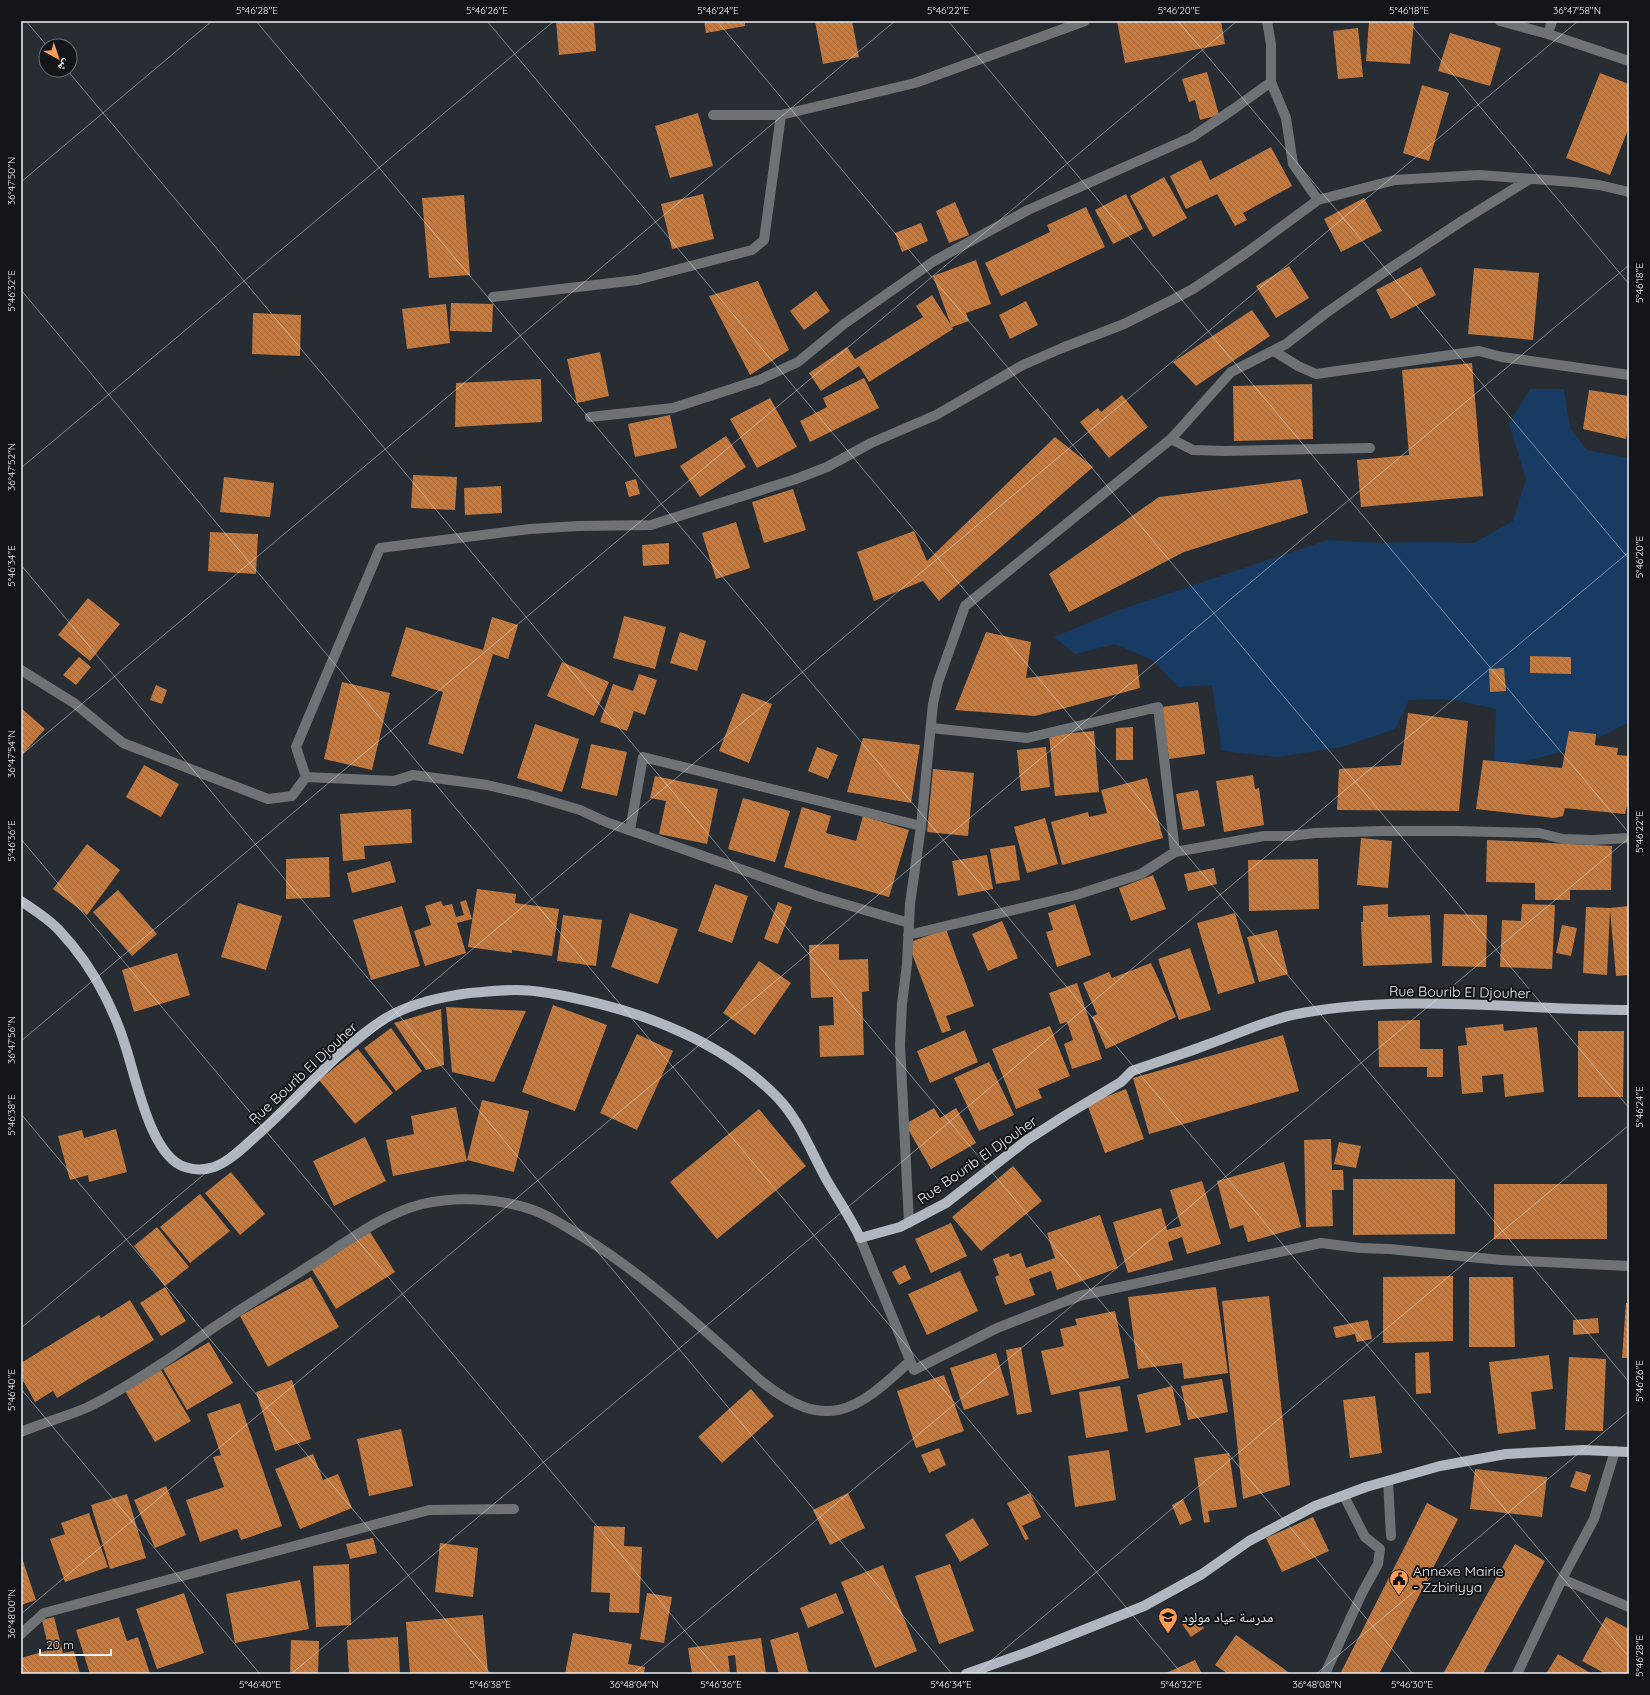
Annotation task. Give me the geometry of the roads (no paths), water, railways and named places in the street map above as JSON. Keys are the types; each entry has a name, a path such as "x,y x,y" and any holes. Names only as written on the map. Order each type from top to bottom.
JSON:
{"main road":[{"name":"Rue Bourib El Djouher","path":"21,901 57,928 90,970 104,994 122,1035 147,1120 163,1149 171,1160 183,1166 198,1169 214,1167 232,1156 277,1118 327,1066 363,1034 388,1017 422,1002 445,996 517,990 565,996 614,1007 639,1015 692,1038 738,1065 775,1096 791,1114 803,1133 824,1176 860,1238 891,1230 909,1223 946,1203 1027,1140 1121,1082 1132,1072 1272,1020 1297,1014 1326,1010 1393,1004 1461,1004 1526,1008 1629,1010"},
{"path":"966,1674 1028,1652 1144,1606 1202,1574 1249,1541 1315,1506 1388,1481 1440,1466 1506,1454 1583,1450 1629,1452"}],"street":[{"path":"713,115 781,115 915,82 1085,21"},
{"path":"1267,21 1271,44 1271,82 1286,118 1293,164 1318,200"},
{"path":"1500,21 1548,34 1629,61"},
{"path":"1548,34 1552,21"},
{"path":"590,418 673,408 759,380 798,362 844,324 934,261 1028,210 1192,137 1271,82"},
{"path":"493,297 637,280 752,250 764,240 781,115"},
{"path":"306,777 296,747 380,548 530,529 651,525 796,479 827,467 871,443 936,415 1023,365 1124,324 1172,300 1192,289 1246,253 1318,200 1395,180 1479,175 1599,185 1629,192"},
{"path":"909,1223 900,1045 910,904 921,826 933,704 938,682 965,606 1171,439 1231,372 1286,344 1326,313 1386,271 1465,219 1530,179"},
{"path":"1274,351 1298,366 1316,374 1479,351 1502,357 1629,375"},
{"path":"1171,439 1193,450 1225,451 1370,448"},
{"path":"21,670 74,703 123,743 268,799 292,796 306,777"},
{"path":"931,728 1027,738 1158,707 1175,852"},
{"path":"630,830 643,757 921,826"},
{"path":"306,777 394,781 412,775 487,785 530,795 580,810 606,822 817,896 909,923"},
{"path":"908,935 1076,895 1141,874 1175,852 1264,836 1290,836 1344,832 1429,831 1540,833 1563,839 1593,840 1629,838"},
{"path":"21,1432 86,1408 125,1386 161,1364 229,1317 349,1239 392,1215 424,1204 453,1200 479,1200 520,1206 534,1210 559,1223 597,1246 656,1289 698,1323 761,1381 783,1397 804,1407 824,1411 853,1406 882,1387 910,1361"},
{"path":"860,1238 914,1370 997,1328 1079,1296 1321,1243 1360,1248 1389,1249 1501,1260 1629,1266"},
{"path":"1517,1674 1562,1579 1594,1519 1615,1451"},
{"path":"1388,1481 1391,1536"},
{"path":"1326,1674 1362,1593 1378,1564 1380,1549 1365,1537 1344,1496"},
{"path":"21,1634 44,1613 429,1510 514,1509"},
{"path":"1562,1579 1629,1608"}],"place":[{"name":"Annexe Mairie - Zzbiriyya","path":"1399,1596"},
{"name":"مدرسة عياد مولود","path":"1168,1634"}]}
